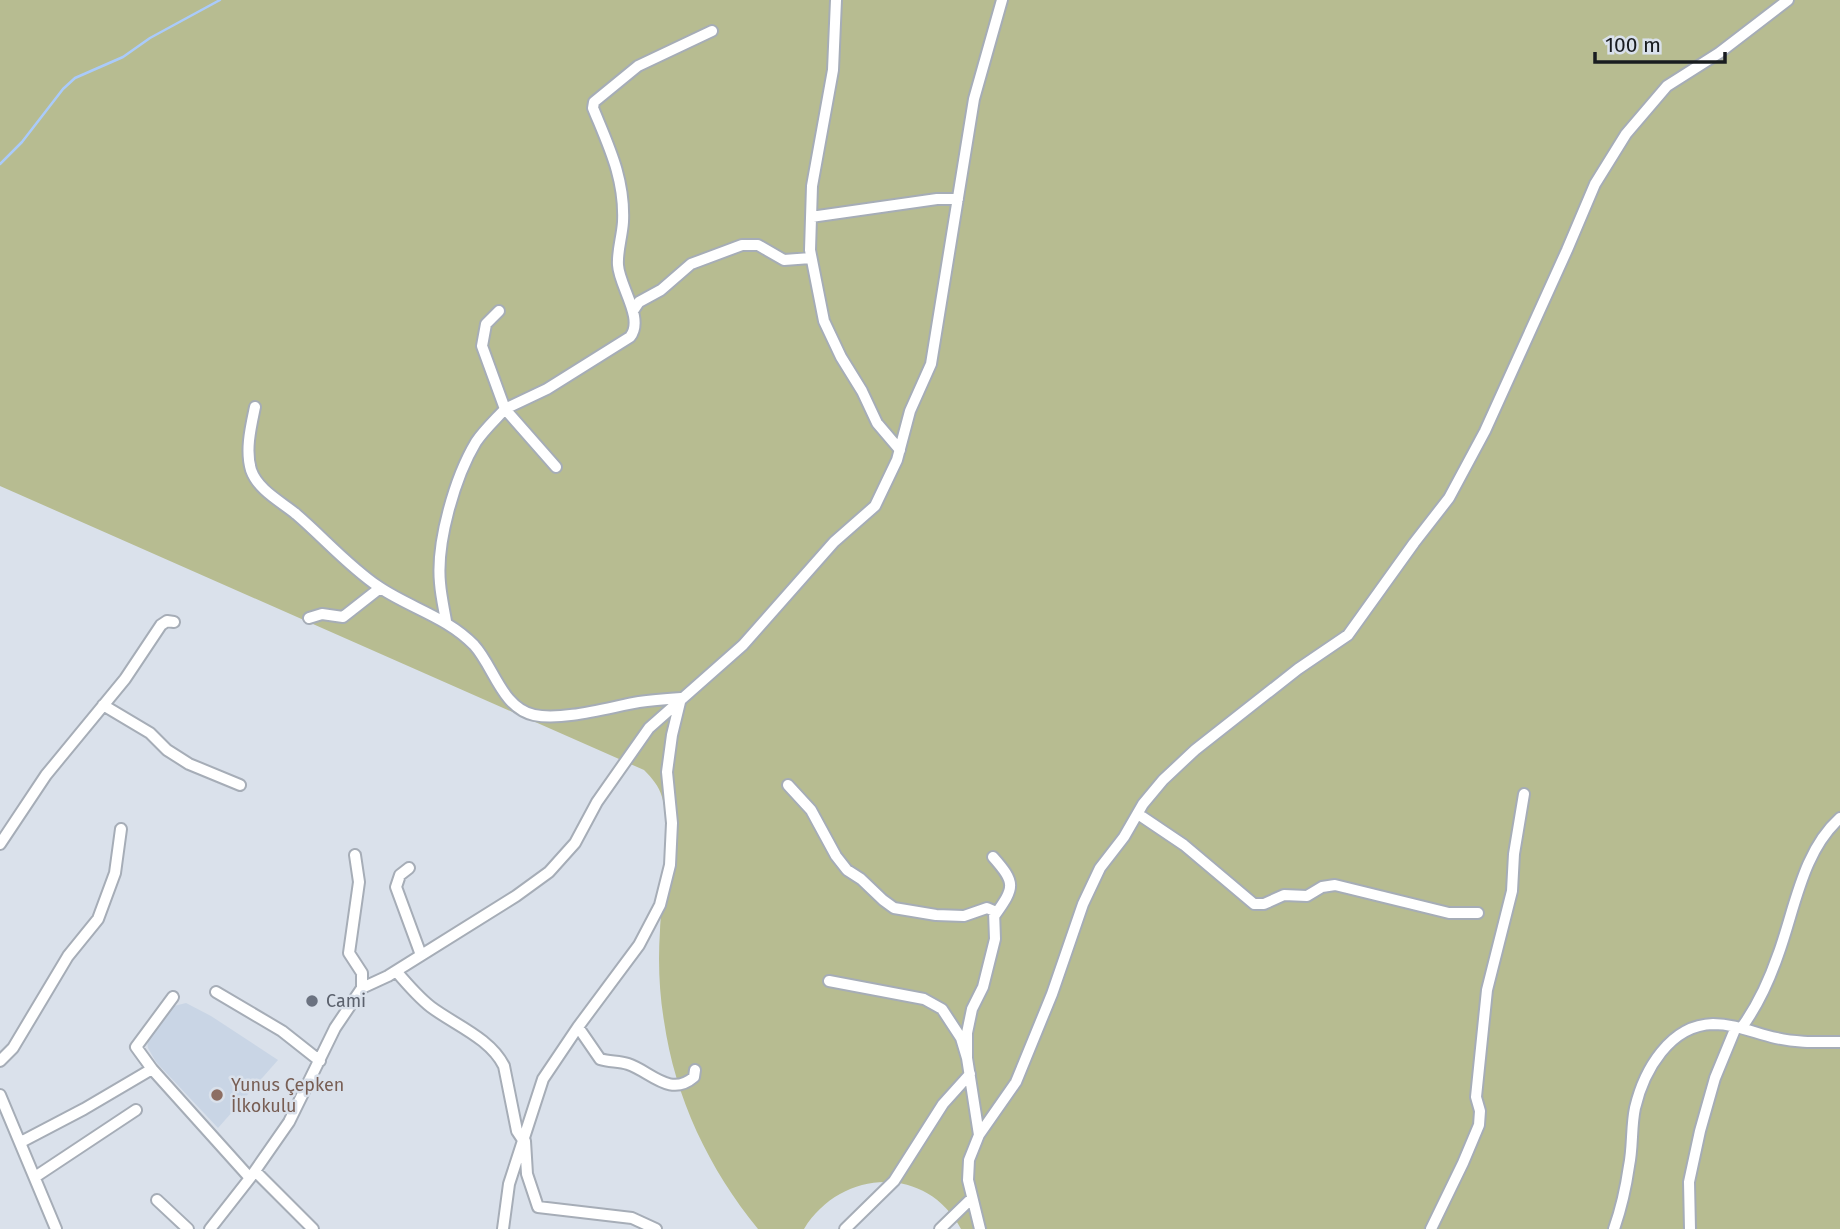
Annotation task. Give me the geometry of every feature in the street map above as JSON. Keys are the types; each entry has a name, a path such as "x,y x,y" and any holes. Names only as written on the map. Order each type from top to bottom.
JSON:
{"street":[{"path":"836,0 833,70 812,186 811,258 824,321 841,358 862,391 877,423 900,450"},
{"path":"210,1229 289,1122 335,1028 362,988 396,971 549,872 575,843 597,802 649,728 743,645 834,542 875,506 900,450 910,411 931,364 974,99 1002,0"},
{"path":"980,1229 971,1199 969,1160 979,1135 1016,1082 1052,994 1083,904 1100,868 1163,780 1195,750 1298,669 1348,635 1413,543 1449,498 1485,431 1595,184 1626,134 1667,86 1719,52 1788,0"},
{"path":"446,621 439,582 443,538 463,468 477,440 505,409 547,389 629,337 634,330 633,311 620,280 617,264 623,224 623,200 618,171 609,142 594,111 594,102 638,66 712,31"},
{"path":"811,217 937,199 958,199"},
{"path":"633,311 639,303 661,290 691,264 742,245 758,245 784,260 811,258"},
{"path":"499,311 486,324 482,346 505,409 556,467"},
{"path":"255,407 249,438 251,470 267,493 298,515 336,553 380,588 446,621 474,645 511,703 533,715 555,715 681,698"},
{"path":"309,618 322,614 343,617 380,588"},
{"path":"0,844 46,775 125,679 161,625 167,621 174,622"},
{"path":"503,1229 509,1184 543,1079 639,945 660,905 670,865 672,823 667,772 672,734 681,698"},
{"path":"103,705 150,733 167,750 188,764 240,785"},
{"path":"788,785 811,810 836,856 847,870 894,908 936,915 964,916 987,908 994,911 995,939 991,962 972,1009 967,1033 967,1058"},
{"path":"1431,1229 1479,1125 1480,1111 1476,1097 1487,990 1512,891 1514,854 1524,794"},
{"path":"1138,814 1184,845 1254,904 1264,904 1284,895 1307,896 1322,887 1335,885 1449,913 1478,913"},
{"path":"1690,1229 1689,1182 1715,1078 1739,1027 1758,1005 1811,856 1829,827 1840,818"},
{"path":"0,1061 13,1048 68,956 98,919 115,873 121,829"},
{"path":"355,855 359,881 349,953 362,973 362,988"},
{"path":"993,857 1010,876 1011,883 1006,900 995,915"},
{"path":"409,868 400,875 396,887 421,955"},
{"path":"396,971 430,1006 491,1047 500,1058 504,1066 517,1132 524,1139 527,1174 538,1207 632,1218 656,1229"},
{"path":"829,981 924,999 942,1009 956,1029 967,1058 979,1135"},
{"path":"216,992 282,1031 320,1061"},
{"path":"173,997 136,1046 152,1069 252,1174 313,1229"},
{"path":"1614,1229 1630,1164 1635,1109 1642,1084 1655,1060 1671,1041 1685,1031 1713,1024 1739,1027 1776,1038 1811,1042 1840,1041"},
{"path":"578,1027 595,1056 627,1063 666,1084 684,1084 694,1077 695,1070"},
{"path":"21,1142 85,1109 152,1069"},
{"path":"845,1229 894,1181 943,1104 970,1074"},
{"path":"0,1095 56,1229"},
{"path":"35,1177 136,1110"},
{"path":"940,1229 971,1199"},
{"path":"157,1200 188,1229"}],"shaded area":[{"name":"Yunus Çepken İlkokulu","path":"186,1003 211,1016 278,1060 218,1128 156,1062 148,1048 147,1040 174,1006"}],"green space":[{"path":"0,0 1840,0 1840,1229 961,1229 946,1208 927,1193 906,1185 883,1182 861,1185 839,1195 820,1209 804,1229 758,1229 724,1182 697,1131 676,1078 669,1050 662,1010 659,965 666,844 665,811 659,789 644,770 0,486"}],"waterway":[{"path":"0,164 22,142 63,89 75,78 123,57 150,38 220,0"}],"place":[{"name":"Cami","path":"312,1001"},
{"name":"Yunus Çepken İlkokulu","path":"217,1095"}]}
